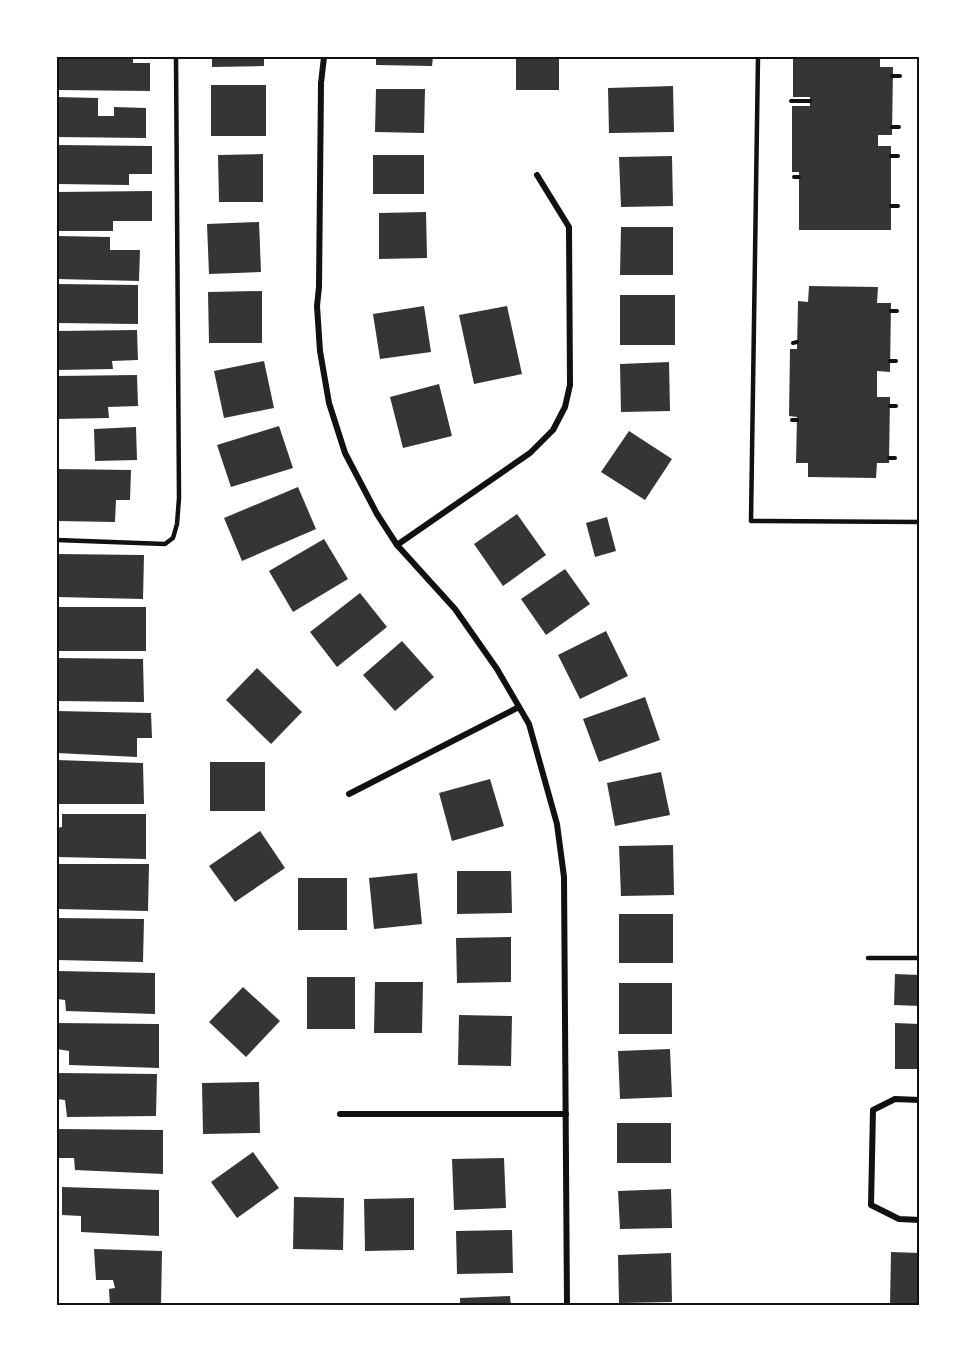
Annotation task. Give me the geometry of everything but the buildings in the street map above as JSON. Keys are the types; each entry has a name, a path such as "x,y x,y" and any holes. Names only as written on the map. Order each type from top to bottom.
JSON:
{"street":[{"path":"324,57 321,83 317,306 320,351 329,403 345,453 377,514 397,545 455,609 497,669 530,724 557,824 563,866 567,1306"},
{"path":"397,545 530,453 553,430 565,407 570,385 569,227 537,175"},
{"path":"349,794 519,707"},
{"path":"920,1100 895,1099 873,1110 871,1205 899,1219 920,1220"},
{"path":"340,1114 566,1114"}],"lane":[{"path":"57,540 165,544 173,538 177,524 179,498 176,57"},
{"path":"758,57 751,521 920,522"},
{"path":"867,958 920,958"}],"path":[{"path":"892,76 900,76"},
{"path":"791,101 810,101"},
{"path":"892,127 899,127"},
{"path":"891,156 898,156"},
{"path":"891,206 898,206"},
{"path":"891,311 897,311"},
{"path":"890,361 896,361"},
{"path":"890,406 896,406"},
{"path":"889,458 895,458"}]}
